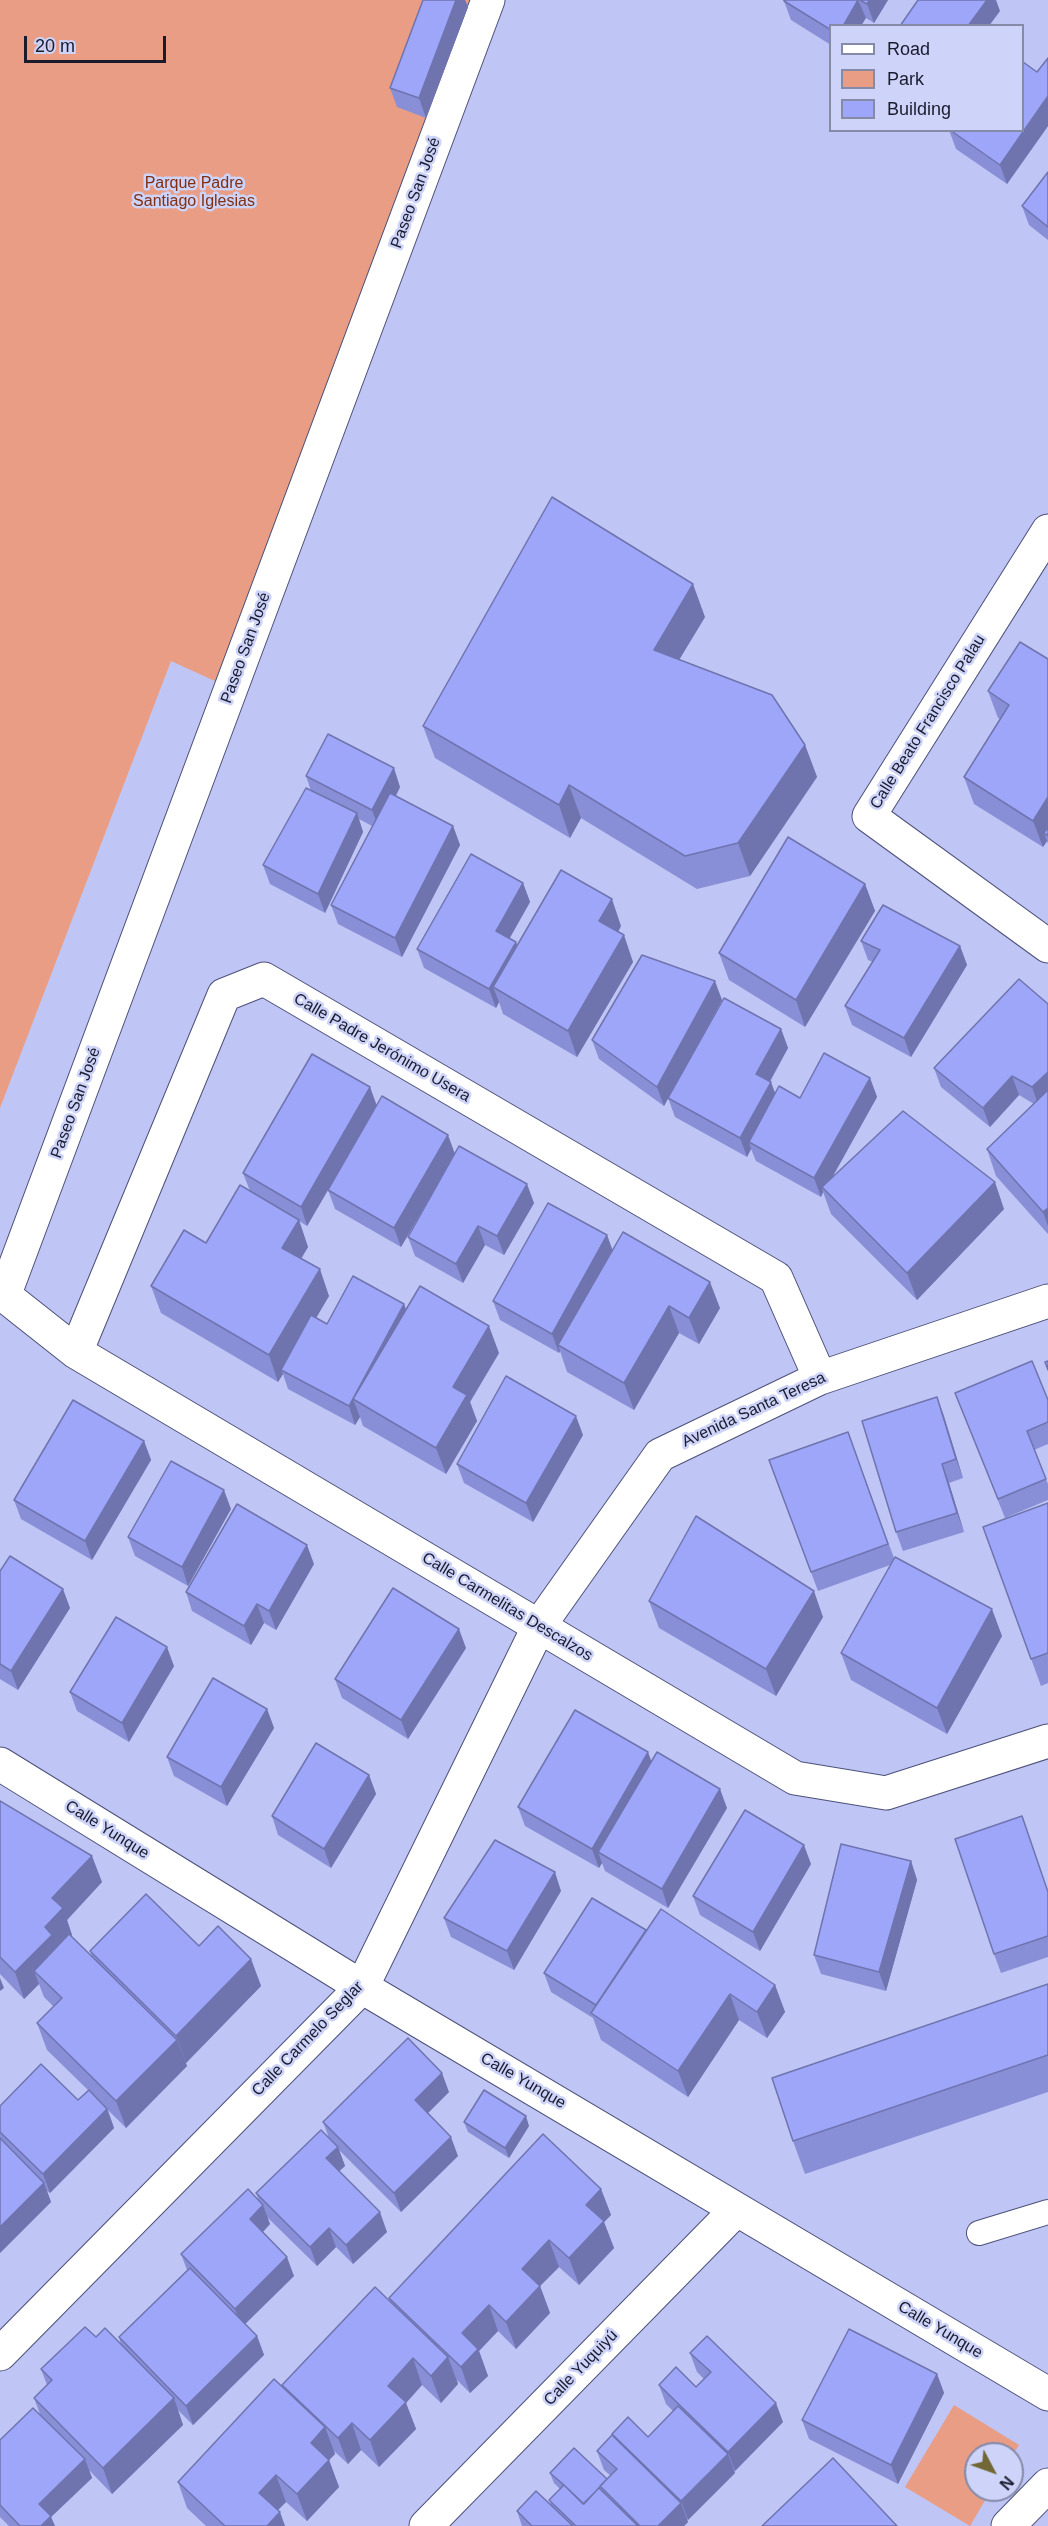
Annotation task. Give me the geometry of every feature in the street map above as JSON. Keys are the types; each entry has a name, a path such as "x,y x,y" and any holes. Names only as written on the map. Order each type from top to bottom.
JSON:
{"street":[{"name":"Paseo San José","path":"2,1294 488,0"},
{"name":"Calle Beato Francisco Palau","path":"1048,531 869,816 1048,946"},
{"name":"Calle Padre Jerónimo Usera","path":"76,1352 224,996 264,979 776,1278 820,1378"},
{"name":"Calle Carmelitas Descalzos","path":"2,1294 76,1352 795,1778 886,1793 1048,1741"},
{"name":"Avenida Santa Teresa","path":"539,1626 660,1455 820,1378 1048,1301"},
{"name":"Calle Carmelo Seglar","path":"0,2354 362,1987 539,1626"},
{"name":"Calle Yunque","path":"0,1764 362,1987 1048,2394"},
{"name":"Calle Yuquiyú","path":"426,2526 736,2210"},
{"path":"1008,2526 1048,2485"}],"lane":[{"path":"979,2233 1048,2212"}],"green space":[{"name":"Parque Padre Santiago Iglesias","path":"0,0 474,0 217,682 171,661 0,1108"},
{"path":"954,2405 1014,2442 964,2442 964,2502 984,2502 970,2526 905,2487"}],"building":[{"path":"423,0 456,0 419,98 390,88"},
{"path":"858,0 844,24 829,24 829,29 784,1"},
{"path":"918,0 987,0 969,24 901,24"},
{"path":"1048,58 1048,96 1024,130 1024,63 1037,72"},
{"path":"953,132 1023,132 1000,165"},
{"path":"1048,172 1048,227 1022,206"},
{"path":"552,497 693,584 654,650 772,695 805,745 738,843 685,856 569,785 559,805 423,726"},
{"path":"1020,642 1048,659 1048,797 1033,821 964,777 1009,705 988,691"},
{"path":"328,734 394,768 372,810 306,776"},
{"path":"306,788 357,813 318,894 263,865"},
{"path":"390,793 453,826 395,938 331,905"},
{"path":"788,837 865,884 796,1000 719,953"},
{"path":"471,854 523,883 496,931 516,942 489,989 417,949"},
{"path":"561,870 612,899 599,921 624,935 568,1031 493,987"},
{"path":"883,905 960,946 904,1038 845,1006 880,950 861,941"},
{"path":"642,955 715,981 657,1087 592,1040"},
{"path":"1019,979 1048,1004 1048,1072 1032,1087 1012,1076 983,1108 934,1068"},
{"path":"724,998 781,1029 756,1074 771,1082 740,1138 668,1098"},
{"path":"824,1053 870,1078 814,1178 749,1142 779,1086 800,1098"},
{"path":"312,1054 370,1087 301,1207 243,1173"},
{"path":"1048,1090 1048,1208 1043,1212 987,1149"},
{"path":"382,1096 448,1135 394,1228 328,1190"},
{"path":"903,1111 995,1182 907,1273 822,1187"},
{"path":"459,1146 527,1184 497,1236 478,1226 456,1264 408,1237"},
{"path":"240,1185 299,1220 282,1248 320,1269 269,1355 151,1286 184,1230 206,1243"},
{"path":"548,1203 607,1235 552,1334 493,1301"},
{"path":"623,1232 710,1282 689,1318 669,1306 624,1383 558,1345"},
{"path":"353,1276 404,1304 349,1406 281,1370 311,1315 327,1324"},
{"path":"420,1286 489,1326 453,1387 467,1395 436,1448 353,1399"},
{"path":"1032,1361 1048,1400 1048,1422 1027,1431 1046,1479 998,1499 955,1393"},
{"path":"506,1376 576,1416 526,1503 457,1464"},
{"path":"937,1397 956,1459 942,1464 957,1513 896,1532 862,1421"},
{"path":"73,1400 144,1441 85,1541 14,1500"},
{"path":"848,1432 888,1544 811,1572 769,1460"},
{"path":"171,1461 224,1490 182,1567 128,1537"},
{"path":"1048,1503 1048,1653 1031,1659 983,1527"},
{"path":"237,1504 307,1545 269,1611 257,1604 244,1626 186,1592"},
{"path":"696,1516 814,1591 766,1669 649,1601"},
{"path":"10,1556 63,1589 11,1671 0,1664 0,1571"},
{"path":"895,1557 992,1609 937,1708 841,1653"},
{"path":"393,1588 459,1629 401,1720 335,1679"},
{"path":"116,1617 167,1647 122,1723 70,1692"},
{"path":"213,1678 267,1709 221,1787 167,1757"},
{"path":"575,1710 648,1752 592,1849 518,1807"},
{"path":"316,1743 369,1775 324,1849 272,1816"},
{"path":"657,1752 720,1789 662,1889 598,1852"},
{"path":"0,1801 92,1856 52,1898 63,1908 45,1927 52,1935 15,1972 0,1957"},
{"path":"745,1810 804,1845 753,1932 693,1896"},
{"path":"1022,1816 1048,1892 1048,1936 994,1954 955,1839"},
{"path":"495,1840 555,1872 507,1951 444,1918"},
{"path":"841,1844 911,1861 879,1972 814,1955"},
{"path":"146,1894 199,1946 218,1926 251,1959 176,2036 90,1951"},
{"path":"592,1898 646,1930 596,2005 544,1973"},
{"path":"661,1909 775,1985 757,2012 730,1994 678,2071 591,2013"},
{"path":"69,1934 177,2040 116,2101 37,2023 62,1998 34,1971"},
{"path":"1048,1984 1048,2055 793,2141 772,2078"},
{"path":"408,2038 442,2073 415,2100 451,2137 394,2193 323,2122"},
{"path":"41,2064 78,2100 89,2090 107,2109 43,2174 0,2132 0,2106"},
{"path":"484,2090 526,2116 505,2148 464,2122"},
{"path":"321,2130 338,2147 326,2158 380,2212 346,2245 329,2228 310,2247 256,2193"},
{"path":"543,2134 601,2189 586,2205 604,2221 569,2258 549,2240 522,2269 540,2286 506,2322 489,2305 462,2333 478,2349 461,2367 389,2298"},
{"path":"0,2138 44,2183 0,2227"},
{"path":"248,2189 263,2205 250,2219 287,2257 235,2309 181,2254"},
{"path":"190,2268 257,2336 186,2406 119,2337"},
{"path":"375,2287 448,2357 431,2376 413,2358 388,2386 406,2402 370,2440 352,2423 338,2438 282,2385"},
{"path":"85,2327 96,2337 105,2328 174,2398 103,2468 34,2398 52,2380 41,2369"},
{"path":"849,2329 937,2374 891,2465 802,2420"},
{"path":"707,2336 776,2403 728,2452 659,2385 676,2367 696,2387 711,2372 690,2353"},
{"path":"274,2379 325,2427 311,2443 329,2460 297,2494 276,2475 259,2493 280,2512 267,2526 225,2526 178,2482"},
{"path":"678,2406 728,2454 681,2501 612,2434 628,2417 648,2437"},
{"path":"33,2408 85,2459 39,2504 51,2516 41,2526 20,2526 0,2505 0,2440"},
{"path":"612,2435 681,2503 658,2526 640,2526 600,2486 617,2469 597,2451"},
{"path":"574,2448 607,2479 584,2504 550,2473"},
{"path":"833,2458 897,2526 762,2526"},
{"path":"564,2485 583,2504 599,2488 638,2526 576,2526 549,2500"},
{"path":"536,2491 573,2526 532,2526 517,2511"}]}
